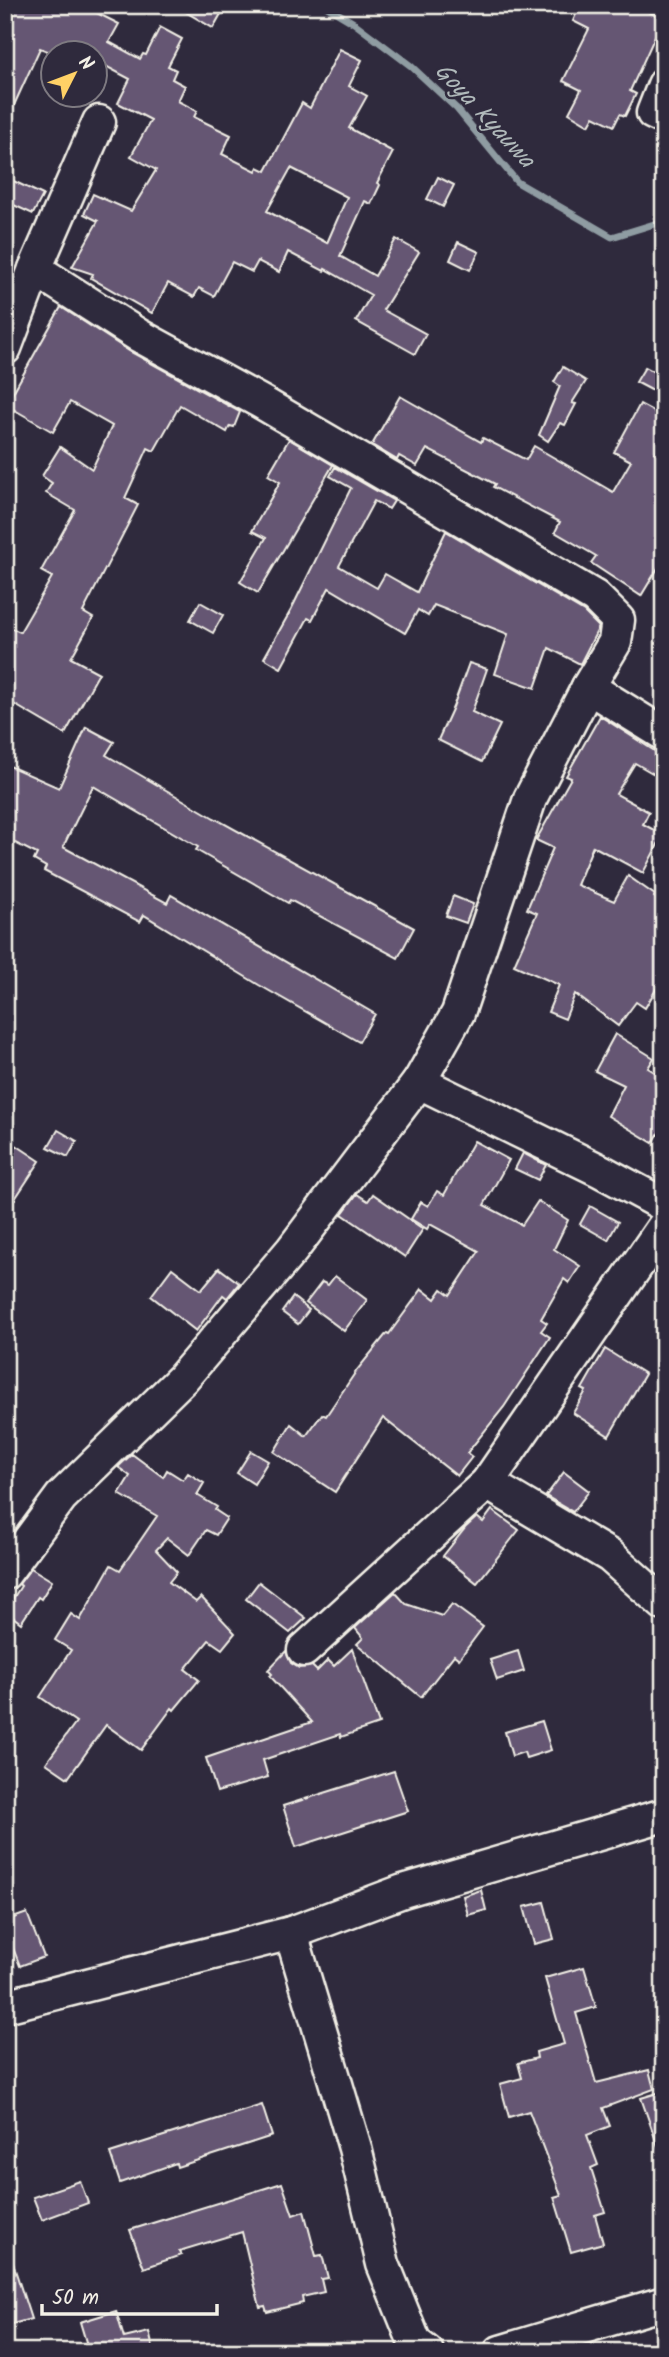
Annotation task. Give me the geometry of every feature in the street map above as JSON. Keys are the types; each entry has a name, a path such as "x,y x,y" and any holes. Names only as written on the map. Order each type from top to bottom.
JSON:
{"street":[{"path":"664,85 653,113 664,118"},
{"path":"5,348 35,269 99,122"},
{"path":"5,1573 61,1497 183,1379 292,1250 419,1082 458,1013 530,799 587,687 615,642 618,620 594,597 261,402 138,335 35,269"},
{"path":"587,687 664,734"},
{"path":"419,1082 664,1205"},
{"path":"304,1650 487,1483 664,1226"},
{"path":"487,1483 610,1556 664,1604"},
{"path":"5,2006 291,1933 403,1891 664,1815"},
{"path":"291,1933 355,2148 383,2264 415,2343 427,2352"},
{"path":"500,2352 664,2303"}],"building":[{"path":"5,5 81,5 119,24 109,42 140,59 143,54 146,55 160,27 182,39 168,66 176,70 172,79 185,86 178,101 197,111 194,117 231,135 222,154 256,171 258,167 266,171 302,103 310,108 340,49 362,60 349,86 367,96 349,128 393,152 377,183 380,185 371,204 365,201 340,256 375,276 396,239 419,252 383,310 426,334 415,354 356,321 371,295 288,252 279,272 258,261 252,272 232,262 214,296 199,288 194,297 168,283 152,313 91,278 93,274 72,267 98,221 84,214 93,194 131,211 156,170 131,156 151,120 118,103 130,79 108,67 108,38 38,38 38,52 5,125","holes":["291,168 347,197 327,243 267,211"]},
{"path":"174,5 226,5 213,28"},
{"path":"580,5 640,5 640,8 664,19 664,40 655,36 630,91 636,94 625,116 620,114 614,126 594,116 589,125 569,113 581,90 563,81 589,29 573,21"},
{"path":"5,177 43,195 33,214 5,201"},
{"path":"438,177 454,185 443,207 427,199"},
{"path":"458,242 479,252 470,270 450,260"},
{"path":"61,307 129,351 240,412 234,427 230,426 227,432 180,405 154,451 148,448 125,498 138,505 83,612 93,618 71,658 99,673 65,734 5,699 5,625 20,632 52,577 41,571 75,510 46,493 52,483 42,476 60,447 92,469 112,426 70,402 53,432 6,405"},
{"path":"563,367 586,381 572,403 576,404 565,425 560,423 548,441 539,435 560,386 554,382"},
{"path":"645,367 664,377 657,393 636,382"},
{"path":"400,396 481,442 483,438 526,460 534,446 613,492 631,461 614,452 640,404 664,417 664,437 655,453 664,458 664,558 641,596 591,563 596,556 555,532 560,522 493,487 495,484 427,449 417,466 399,456 397,460 372,445"},
{"path":"289,439 333,465 258,593 240,582 266,538 252,531 280,482 268,475"},
{"path":"335,467 394,501 389,509 374,501 339,566 377,588 385,574 417,592 446,531 584,612 599,627 580,664 549,648 535,688 495,674 508,634 434,605 428,616 418,610 405,633 329,588 312,620 308,618 281,668 264,658 291,610 351,488 330,476"},
{"path":"200,602 223,615 213,633 190,620"},
{"path":"469,663 487,669 472,712 500,725 482,762 438,740"},
{"path":"600,716 664,757 654,774 635,763 616,794 649,812 643,824 663,835 643,873 593,846 577,885 614,901 628,876 664,904 664,976 645,1008 636,1002 618,1026 575,994 565,1019 548,1012 559,985 514,965 537,913 527,909 553,848 536,840 571,778 566,776"},
{"path":"86,727 114,742 106,755 414,928 398,958 290,900 288,903 93,786 63,847 167,903 171,895 375,1014 359,1042 144,915 140,922 44,871 46,867 34,860 37,854 5,838 5,764 59,788"},
{"path":"453,896 473,904 466,923 446,916"},
{"path":"615,1034 654,1058 648,1068 664,1078 664,1124 653,1143 608,1116 624,1085 595,1071"},
{"path":"58,1130 77,1141 68,1157 48,1147"},
{"path":"474,1141 509,1160 484,1205 522,1225 538,1201 568,1220 554,1249 580,1266 569,1283 564,1279 541,1319 547,1323 541,1331 550,1337 504,1407 467,1453 472,1457 457,1476 383,1418 335,1492 274,1452 291,1424 306,1436 322,1414 326,1416 357,1370 387,1333 389,1334 422,1289 435,1299 442,1289 450,1295 479,1251 430,1224 427,1229 411,1219 421,1202 428,1206 437,1191 444,1195"},
{"path":"16,1145 40,1161 5,1214 5,1161"},
{"path":"523,1153 546,1165 538,1180 515,1169"},
{"path":"357,1194 368,1201 373,1194 423,1229 405,1257 342,1214"},
{"path":"590,1206 618,1222 608,1240 580,1224"},
{"path":"172,1268 201,1290 219,1268 239,1283 227,1298 223,1295 196,1331 151,1296"},
{"path":"335,1276 367,1300 344,1331 306,1303 322,1282 328,1285"},
{"path":"293,1297 309,1310 298,1324 282,1312"},
{"path":"605,1349 645,1374 609,1436 573,1413 586,1391 582,1389"},
{"path":"251,1451 268,1461 254,1484 237,1473"},
{"path":"132,1454 163,1477 167,1470 183,1480 188,1473 204,1483 197,1495 217,1507 215,1510 227,1518 216,1535 206,1530 189,1555 167,1538 156,1550 177,1572 169,1582 196,1602 201,1597 235,1633 222,1649 209,1640 185,1669 199,1680 174,1710 172,1708 141,1750 106,1725 68,1778 46,1763 76,1722 40,1697 71,1650 55,1640 71,1614 80,1620 111,1565 120,1570 157,1516 119,1494 130,1476 118,1467"},
{"path":"564,1472 589,1491 573,1512 546,1496"},
{"path":"492,1510 519,1530 477,1583 443,1556 466,1527 477,1517 483,1522"},
{"path":"31,1568 52,1581 21,1623 5,1611"},
{"path":"259,1582 306,1618 290,1633 246,1599"},
{"path":"395,1592 406,1604 442,1616 452,1604 483,1627 459,1659 454,1655 421,1697 357,1644 363,1638 355,1628"},
{"path":"352,1649 379,1724 263,1760 268,1777 217,1792 206,1758 312,1722 270,1676 272,1674 268,1670 286,1651 291,1663 299,1668 312,1666 317,1671 328,1660 334,1666"},
{"path":"518,1651 524,1671 497,1680 490,1660"},
{"path":"542,1721 551,1750 526,1758 524,1752 512,1756 505,1732"},
{"path":"394,1771 408,1811 296,1847 283,1806"},
{"path":"481,1890 486,1910 468,1915 463,1896"},
{"path":"544,1902 554,1939 534,1944 524,1907"},
{"path":"27,1913 44,1957 20,1966 11,1943 5,1945 5,1921"},
{"path":"584,1967 596,2007 576,2013 596,2083 649,2070 654,2089 603,2108 610,2126 587,2135 598,2165 591,2168 605,2212 595,2215 603,2243 571,2252 554,2197 561,2195 529,2111 509,2117 500,2084 522,2078 518,2063 537,2058 536,2052 564,2044 545,1978"},
{"path":"664,2091 664,2154 661,2155 641,2098"},
{"path":"262,2105 272,2136 177,2167 176,2163 120,2183 110,2153"},
{"path":"80,2181 88,2203 42,2220 33,2197"},
{"path":"282,2183 293,2215 304,2211 316,2256 322,2255 328,2278 321,2279 324,2292 302,2297 303,2303 267,2312 265,2306 260,2307 242,2232 179,2251 181,2255 144,2268 130,2230"},
{"path":"9,2251 31,2319 5,2326 5,2252"},
{"path":"116,2311 124,2338 149,2332 154,2352 89,2352 80,2322"}],"waterway":[{"name":"Goya Kyauwa","path":"324,5 354,23 411,66 457,109 517,182 612,237 664,221"}]}
